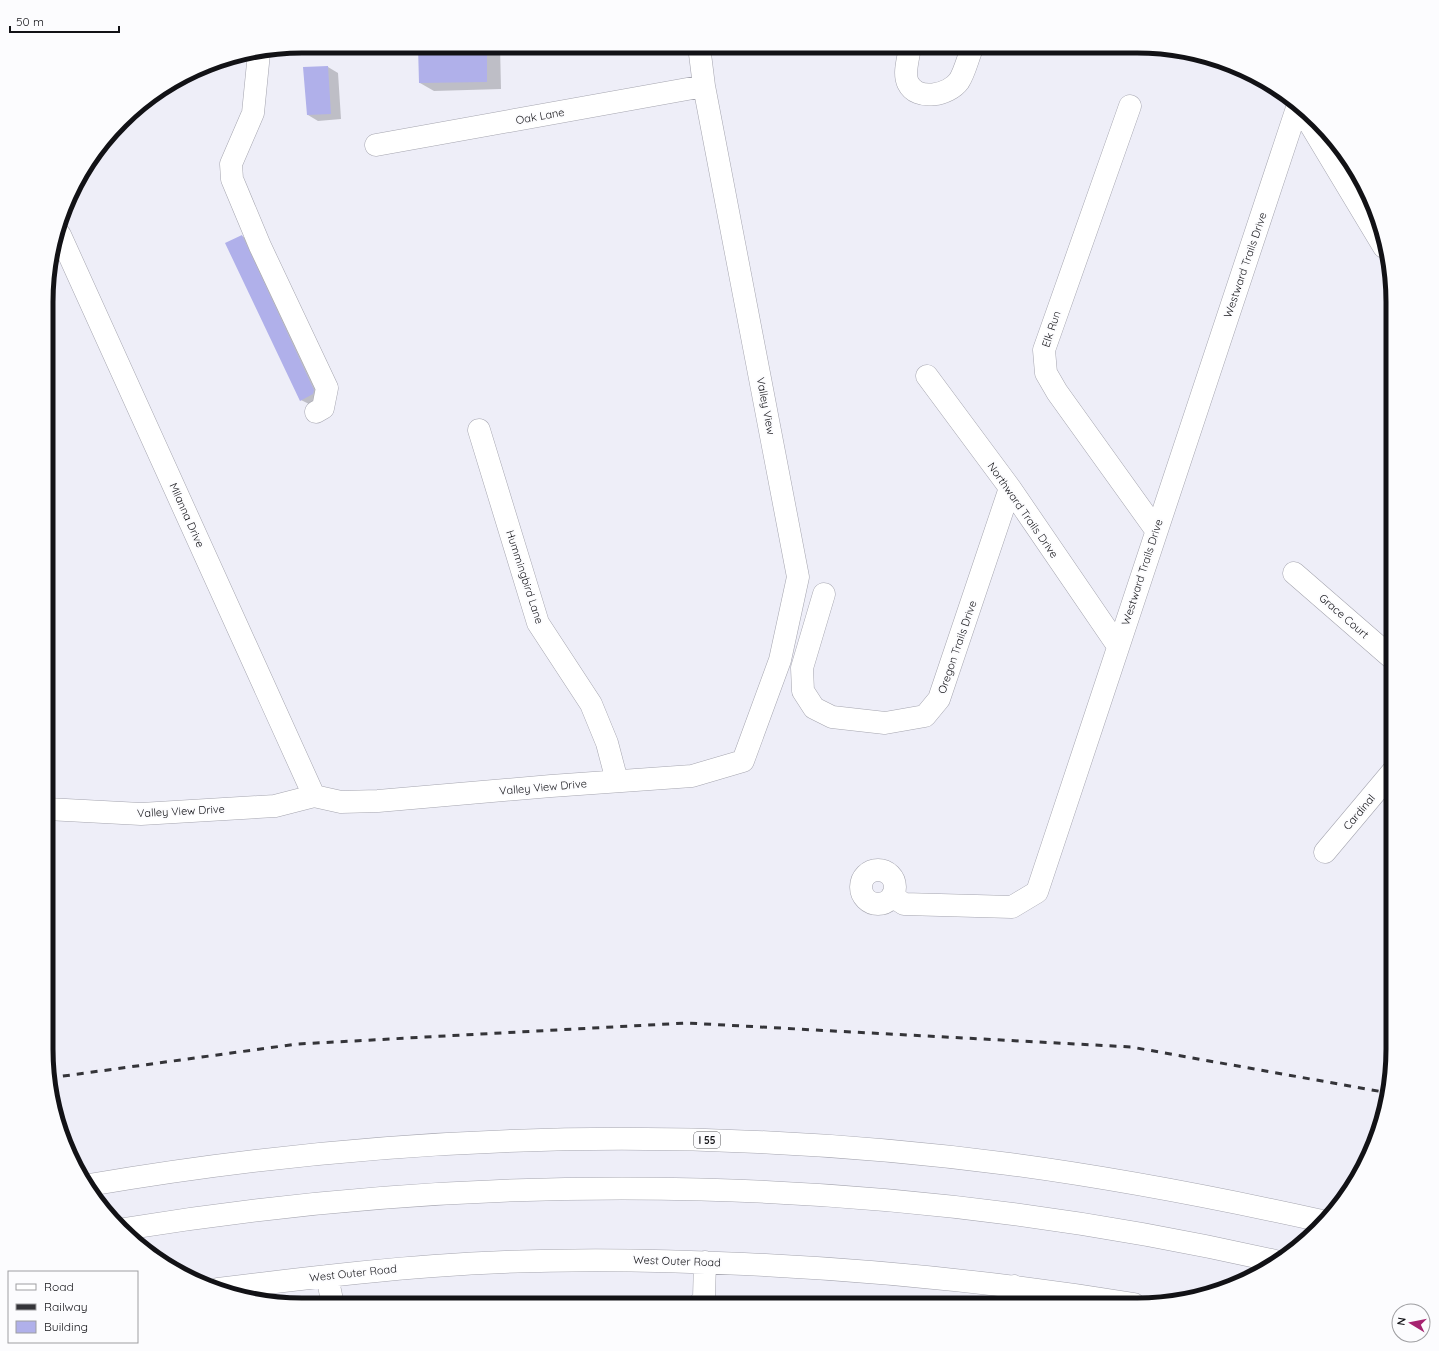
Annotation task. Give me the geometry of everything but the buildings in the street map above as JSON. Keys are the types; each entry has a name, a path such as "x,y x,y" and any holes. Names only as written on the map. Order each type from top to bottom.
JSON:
{"main road":[{"name":"Valley View","path":"700,53 704,86 798,577 780,660 743,761"},
{"path":"909,53 906,72 908,83 912,88 924,94 941,94 949,90 959,81 970,53"},
{"path":"259,57 253,113 231,164 232,179 260,246 327,388 323,408 316,412"},
{"name":"Oak Lane","path":"376,145 704,86"},
{"name":"Elk Run","path":"1130,106 1044,350 1046,373 1057,392 1156,530"},
{"name":"Westward Trails Drive","path":"892,896 904,904 1012,907 1037,892 1296,111"},
{"path":"1309,122 1377,236"},
{"name":"Milanna Drive","path":"61,238 314,796"},
{"name":"Northward Trails Drive","path":"927,376 1010,488 1118,646"},
{"name":"Hummingbird Lane","path":"479,430 538,624 591,704 607,743 617,781"},
{"name":"Oregon Trails Drive","path":"824,594 802,668 803,691 814,708 832,717 885,723 925,716 939,699 1010,488"},
{"name":"Grace Court","path":"1294,573 1386,653"},
{"name":"Valley View Drive","path":"53,809 141,814 275,806 314,796 341,802 378,801 692,776 743,761"},
{"name":"Cardinal","path":"1325,852 1386,780"},
{"name":"I 55","path":"93,1184 208,1166 368,1149 526,1140 687,1140 847,1148 1008,1164 1166,1188 1318,1220"},
{"path":"129,1228 266,1208 388,1197 526,1189 689,1189 852,1197 1002,1213 1157,1237 1269,1260"},
{"name":"West Outer Road","path":"228,1287 435,1266 544,1261 625,1260 832,1268 1013,1295 1053,1298"},
{"path":"704,1298 705,1262"},
{"path":"326,1276 331,1298"}],"railway":[{"path":"55,1077 297,1044 686,1023 1131,1047 1382,1092"}]}
